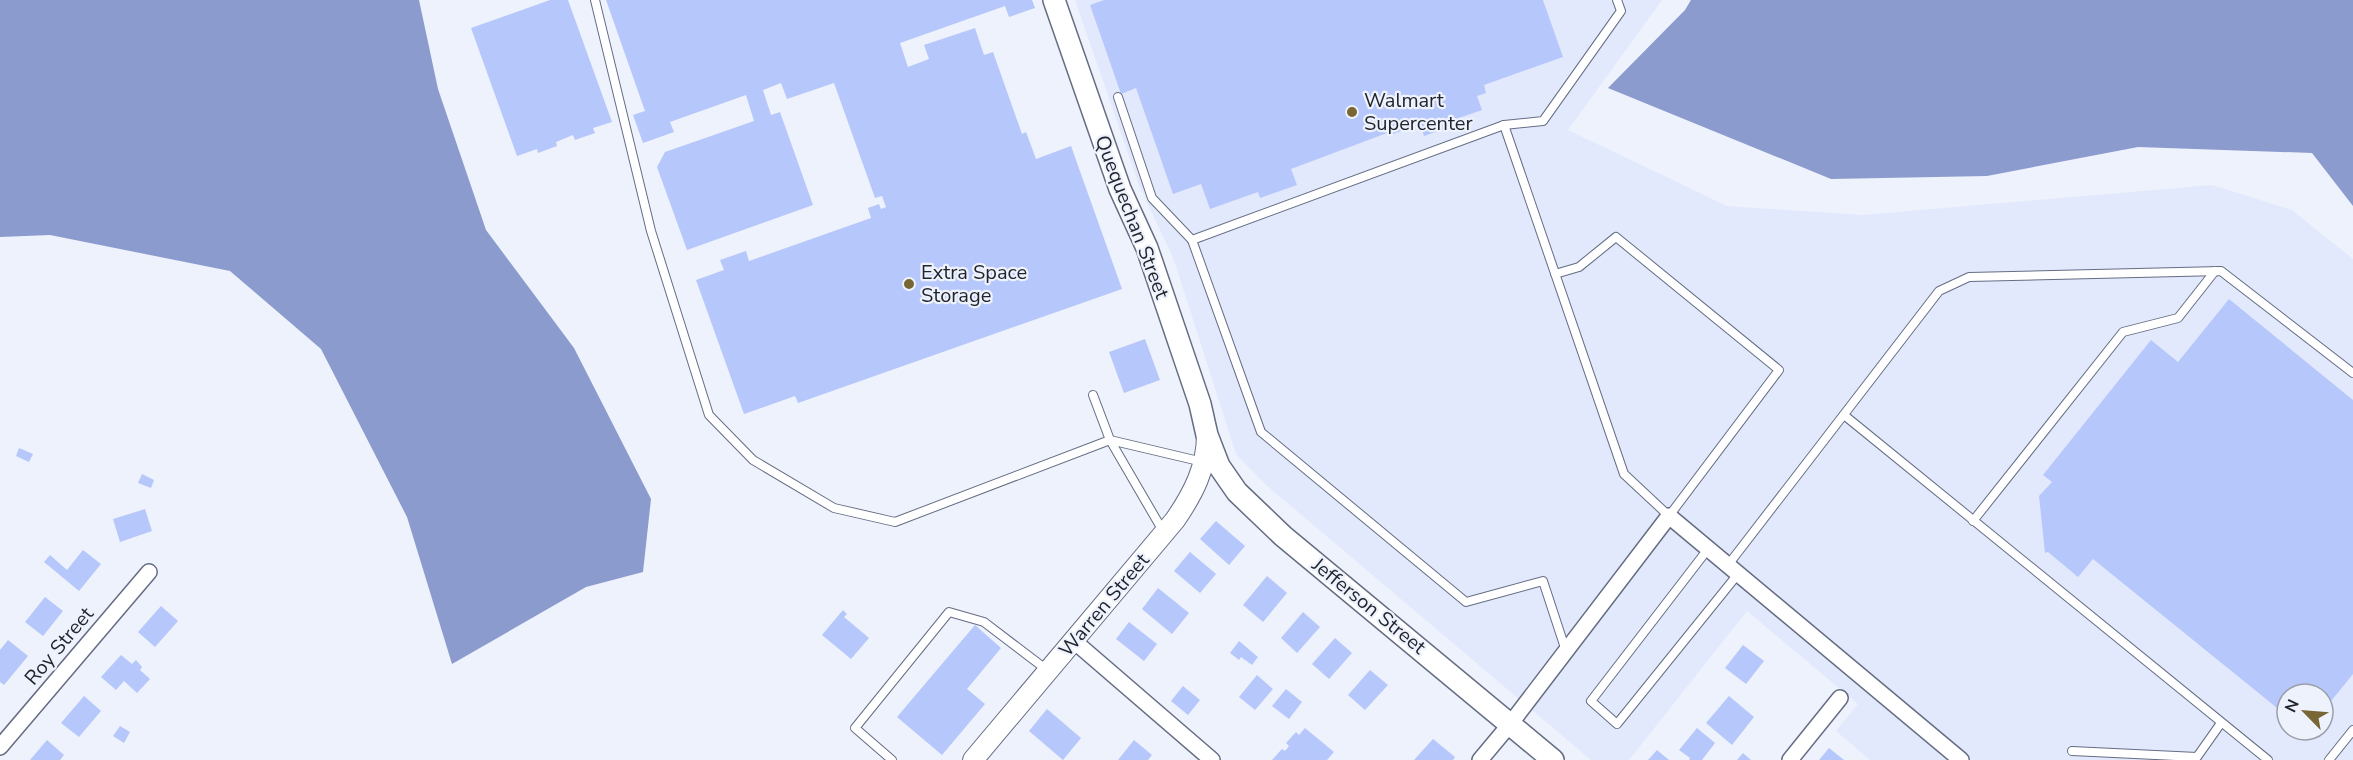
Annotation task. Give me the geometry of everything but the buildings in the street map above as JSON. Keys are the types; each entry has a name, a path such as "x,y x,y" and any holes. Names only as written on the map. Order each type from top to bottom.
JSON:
{"main road":[{"name":"Quequechan Street","path":"1054,0 1120,189 1147,248 1200,404 1207,435"},
{"name":"Jefferson Street","path":"1207,435 1227,480 1265,519 1553,760"}],"street":[{"name":"Warren Street","path":"973,760 1165,534 1189,498 1205,463 1207,435"},
{"path":"1480,760 1511,723 1669,516 1961,760"},
{"name":"Roy Street","path":"0,747 149,572"},
{"path":"1074,641 1212,760"},
{"path":"1790,760 1840,698"}],"lane":[{"path":"595,0 651,231 709,415 753,460 834,508 895,522 1110,440 1205,463"},
{"path":"1192,240 1504,125 1542,122 1621,11 1617,0"},
{"path":"1118,98 1152,198 1192,240 1262,432 1466,602 1543,581 1566,651"},
{"path":"1504,125 1555,274 1624,474 1669,516 1779,370 1616,237 1579,267 1555,274"},
{"path":"1973,521 2123,332 2178,318 2215,271"},
{"path":"1708,549 1591,701 1617,724 1733,570 1844,415 1939,291 1969,277 2221,271 2353,373"},
{"path":"1094,395 1110,440 1165,534"},
{"path":"1844,415 2268,760"},
{"path":"892,760 855,728 949,612 984,622 1048,671"},
{"path":"2072,751 2196,757 2221,723"},
{"path":"2329,760 2353,730"}],"shaded area":[{"path":"1075,0 1662,0 1568,130 1727,206 1863,215 2212,185 2292,210 2353,259 2353,760 1870,760 1836,731 1858,704 1747,611 1629,760 1591,760 1265,484 1236,454 1174,260 1139,185"}],"water":[{"path":"0,0 419,0 438,89 486,230 574,348 651,499 643,572 586,587 452,664 407,517 321,349 230,271 50,235 0,237"},
{"path":"1691,0 2353,0 2353,206 2312,153 2138,147 1987,176 1831,179 1608,88 1685,10"}],"place":[{"name":"Walmart Supercenter","path":"1352,112"},
{"name":"Extra Space Storage","path":"909,284"}]}
